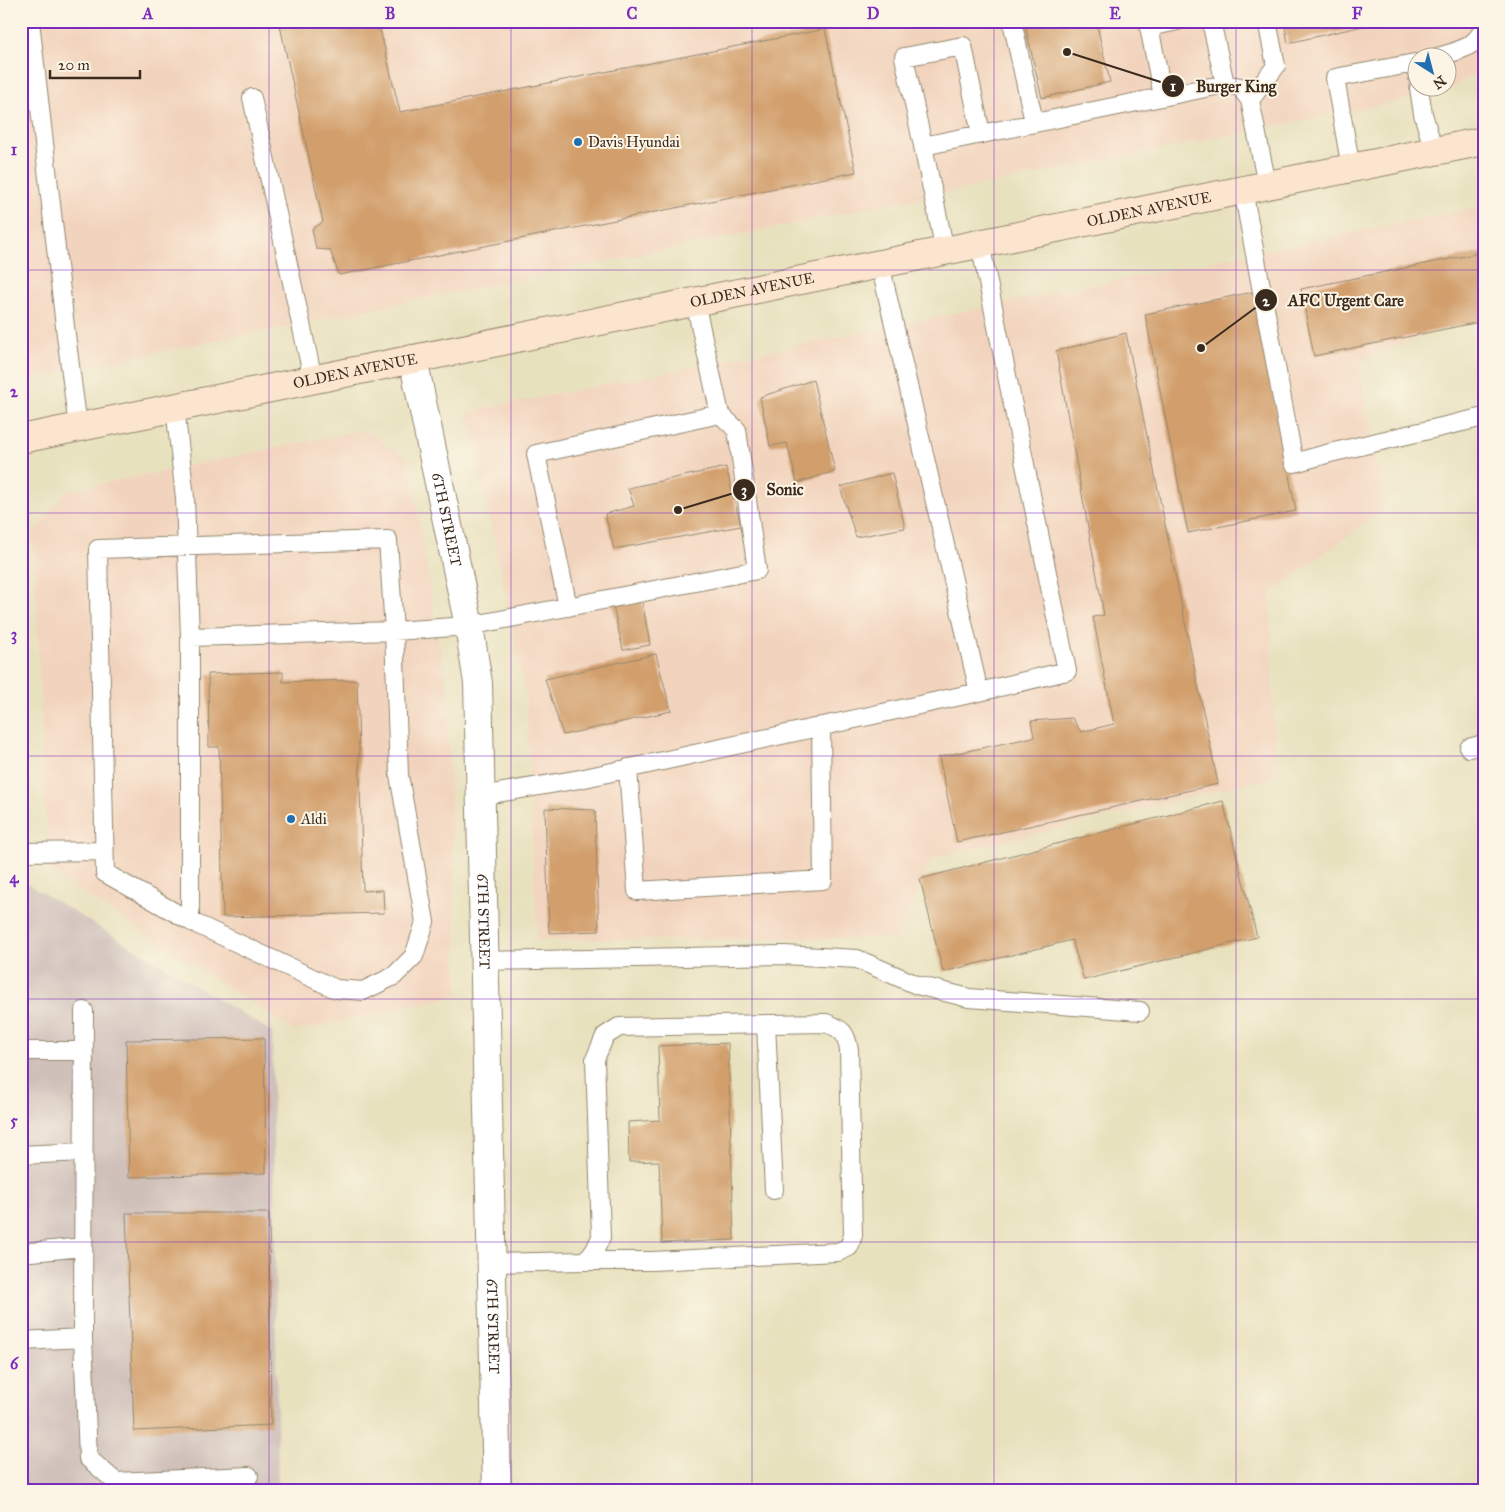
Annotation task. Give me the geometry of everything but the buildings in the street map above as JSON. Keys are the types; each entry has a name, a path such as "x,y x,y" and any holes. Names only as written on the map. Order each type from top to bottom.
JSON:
{"main road":[{"name":"OLDEN AVENUE","path":"21,439 1484,141"}],"street":[{"name":"6TH STREET","path":"413,359 469,626 478,683 497,1491"}],"lane":[{"path":"30,21 78,427"},
{"path":"1012,21 1034,122"},
{"path":"1163,96 1148,24 1178,21"},
{"path":"1212,21 1224,84"},
{"path":"1250,100 1276,66 1267,21"},
{"path":"1458,51 1467,48 1482,32 1484,24"},
{"path":"945,251 904,57 963,46 981,134"},
{"path":"1351,168 1334,78 1408,69"},
{"path":"923,146 1224,84 1240,88 1250,100 1255,188 1294,463 1484,417"},
{"path":"252,98 312,379"},
{"path":"1421,98 1423,114 1434,151"},
{"path":"480,796 580,779 1067,671 980,243"},
{"path":"880,264 979,692"},
{"path":"190,637 394,631 469,626 757,570 738,430 720,414 695,302"},
{"path":"175,408 185,498 190,637 190,921"},
{"path":"568,607 536,454 720,414"},
{"path":"388,540 394,631 399,775 425,922 414,956 394,976 363,991 336,989 190,921 105,873 98,550 187,547 388,540"},
{"path":"628,768 637,891 823,880 821,726"},
{"path":"21,852 104,851"},
{"path":"484,961 784,955 857,959 917,985 969,998 1140,1011"},
{"path":"84,1011 82,1338 88,1458 116,1482 249,1476"},
{"path":"491,1263 584,1262 652,1260 838,1252 849,1247 853,1235 849,1050 847,1038 839,1028 826,1023 619,1028 604,1036 595,1059 601,1237 594,1252 584,1262"},
{"path":"766,1024 774,1190"},
{"path":"21,1051 84,1051"},
{"path":"21,1155 83,1152"},
{"path":"21,1252 83,1247"},
{"path":"21,1341 82,1338"}],"shaded area":[{"path":"21,21 1484,21 1484,67 1458,84 1458,48 1408,48 1408,98 1413,98 21,380"},
{"path":"1484,206 1484,310 1359,362 1385,509 1270,593 1275,777 932,858 896,938 537,940 526,696 468,412"},
{"path":"363,430 409,459 447,690 458,995 295,1031 48,870 33,534 66,491"},
{"path":"21,880 272,1032 278,1491 21,1491"}],"place":[{"name":"Burger King","path":"1067,52"},
{"name":"Davis Hyundai","path":"578,142"},
{"name":"AFC Urgent Care","path":"1201,348"},
{"name":"Sonic","path":"678,510"},
{"name":"Aldi","path":"291,819"}]}
